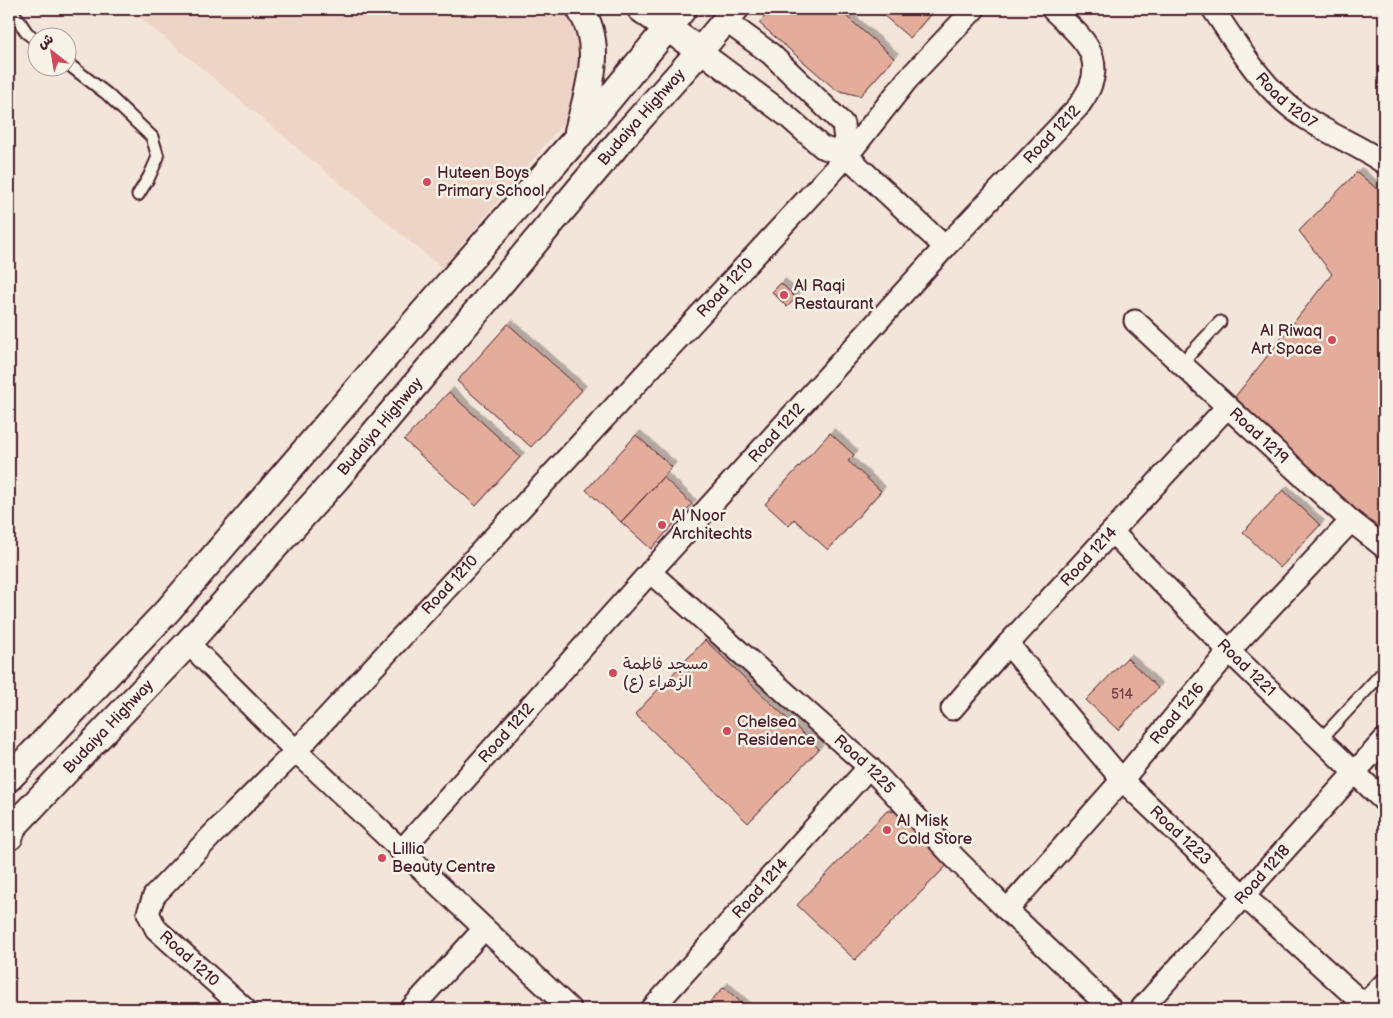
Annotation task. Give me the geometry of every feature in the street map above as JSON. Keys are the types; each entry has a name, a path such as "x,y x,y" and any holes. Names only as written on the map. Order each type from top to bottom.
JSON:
{"street":[{"path":"576,139 590,83 593,59 591,32 586,18 580,9"},
{"path":"641,9 676,18 700,51 787,116 822,147 847,156 945,247"},
{"name":"Road 1210","path":"245,1009 156,929 148,913 154,896 213,834 296,752 847,156 906,80 974,9"},
{"name":"Road 1212","path":"401,851 650,572 945,247 1078,107 1090,88 1094,73 1094,59 1087,44 1052,9"},
{"name":"Road 1207","path":"1213,9 1254,69 1282,100 1315,124 1384,163"},
{"path":"724,13 771,54 843,124 847,156"},
{"name":"Budaiya Highway","path":"10,831 188,643 336,479 625,135 700,51 724,13"},
{"path":"12,773 169,609 423,313 576,139 676,18"},
{"name":"Road 1219","path":"1135,321 1351,521 1384,547"},
{"name":"Road 1214","path":"952,709 1008,644 1227,406"},
{"name":"Road 1216","path":"1007,910 1122,780 1229,651 1351,521"},
{"name":"Road 1221","path":"1112,532 1229,651 1384,801"},
{"name":"Road 1225","path":"650,572 869,767 1007,910 1111,1009"},
{"path":"188,643 296,752 570,1009"},
{"name":"Road 1223","path":"1008,644 1122,780 1364,1008"},
{"name":"Road 1218","path":"1141,1009 1384,740"},
{"name":"Road 1214","path":"652,1009 869,767"},
{"path":"411,1009 484,929"},
{"path":"1364,1008 1384,984"}],"lane":[{"path":"11,9 28,34"},
{"path":"78,72 107,94 152,137 158,157 138,195"},
{"path":"1181,364 1220,322"},
{"path":"1320,740 1384,671"}],"shaded area":[{"name":"Huteen Boys Primary School","path":"130,9 566,9 590,49 587,95 442,268"}],"building":[{"path":"772,9 838,9 894,58 860,96 836,90 759,23"},
{"path":"876,9 935,9 910,38"},
{"name":"Al Riwaq Art Space","path":"1357,172 1384,195 1384,539 1227,407 1332,274 1299,231"},
{"name":"Al Raqi Restaurant","path":"781,283 796,298 787,307 772,292"},
{"path":"508,324 582,390 531,447 457,381"},
{"path":"449,392 520,457 476,506 404,440"},
{"path":"830,433 854,455 848,461 881,491 828,550 794,519 789,526 765,504"},
{"path":"636,435 672,467 621,522 586,490"},
{"path":"663,477 692,504 651,549 621,522"},
{"path":"1283,490 1320,525 1280,568 1243,532"},
{"name":"Chelsea Residence","path":"705,640 819,749 748,823 635,714"},
{"path":"1127,658 1158,688 1118,730 1086,700"},
{"path":"887,811 904,812 953,859 855,960 797,905"},
{"path":"724,987 748,1009 703,1009"}],"place":[{"name":"Huteen Boys Primary School","path":"427,182"},
{"name":"Al Raqi Restaurant","path":"784,295"},
{"name":"Al Riwaq Art Space","path":"1332,340"},
{"name":"Al Noor Architechts","path":"662,525"},
{"name":"مسجد فاطمة الزهراء (ع)","path":"613,673"},
{"name":"Chelsea Residence","path":"727,731"},
{"name":"Al Misk Cold Store","path":"887,830"},
{"name":"Lillia Beauty Centre","path":"382,858"}]}
